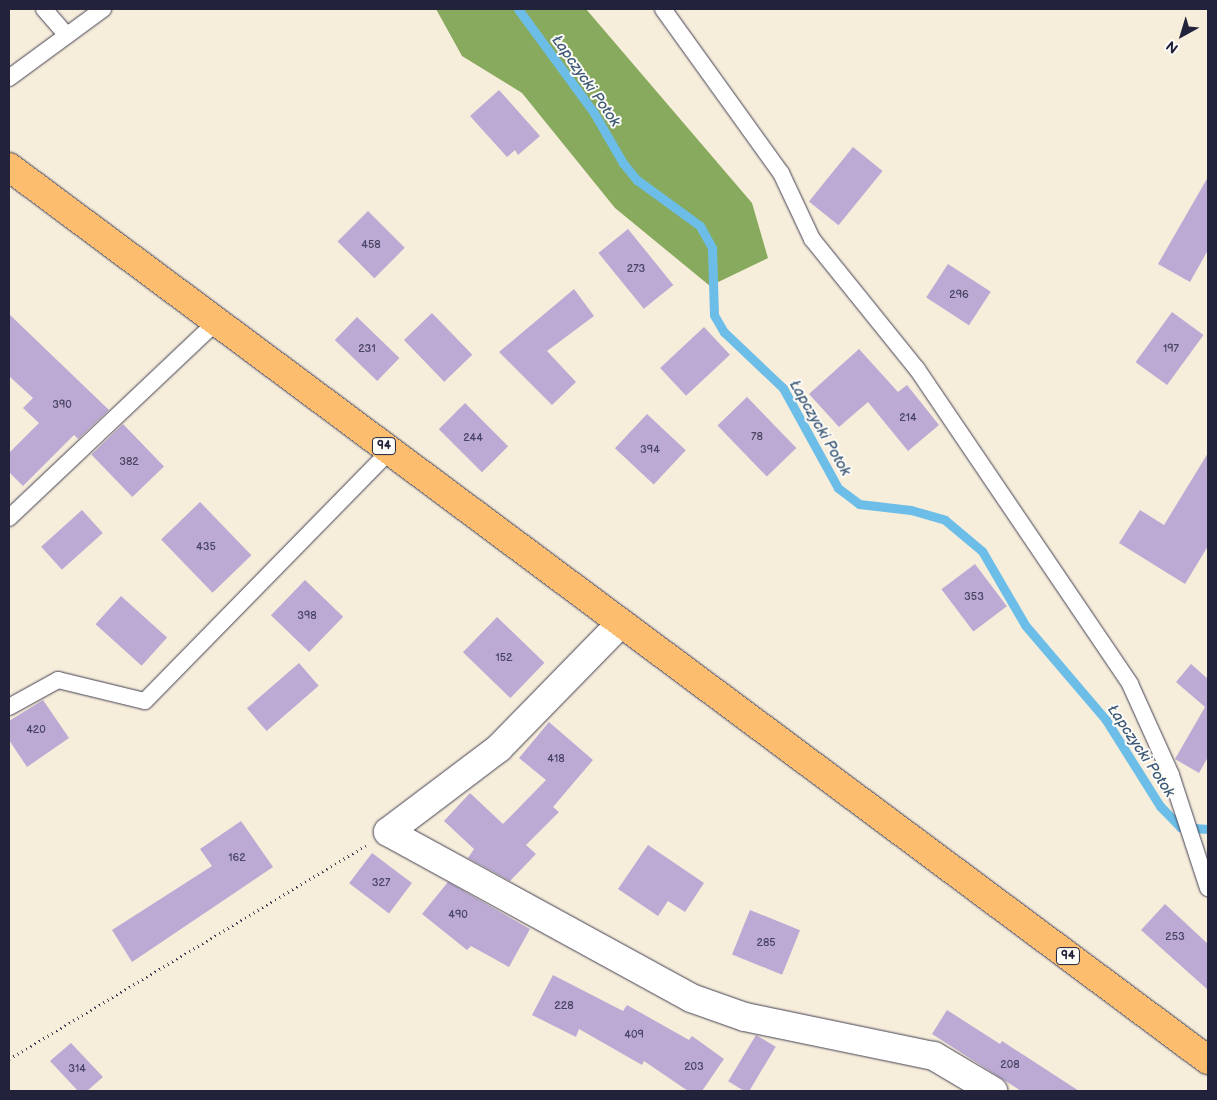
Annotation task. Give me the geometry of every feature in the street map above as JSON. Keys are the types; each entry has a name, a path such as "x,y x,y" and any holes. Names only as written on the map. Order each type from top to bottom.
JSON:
{"main road":[{"name":"94","path":"9,167 620,624 1208,1060"}],"street":[{"path":"620,624 498,748 388,832 691,998 745,1017 934,1056 993,1091"}],"lane":[{"path":"44,9 67,35"},
{"path":"9,78 103,9"},
{"path":"664,9 781,173 812,240 917,368 1130,684 1186,820 1208,888"},
{"path":"9,518 216,322"},
{"path":"9,707 58,680 145,701 390,451"}],"path":[{"path":"9,1059 388,832"}],"green space":[{"path":"436,9 586,9 752,203 768,258 710,286 615,208 522,93 462,56"}],"building":[{"path":"499,90 540,136 518,155 515,150 507,157 470,116"},
{"path":"853,147 883,171 838,225 809,201"},
{"path":"1208,177 1208,250 1190,282 1158,264"},
{"path":"368,211 405,248 374,278 338,241"},
{"path":"628,229 673,285 644,309 598,253"},
{"path":"948,264 991,292 969,325 926,298"},
{"path":"574,289 594,316 547,351 576,382 552,405 499,352"},
{"path":"1172,312 1204,335 1167,385 1136,362"},
{"path":"432,313 472,355 444,382 404,340"},
{"path":"9,314 109,410 78,439 74,435 23,486 9,472 9,453 39,423 23,408 33,398 9,376"},
{"path":"357,317 399,358 377,381 335,340"},
{"path":"704,327 730,355 686,396 660,368"},
{"path":"859,349 898,392 907,385 939,425 908,451 868,402 839,427 809,394"},
{"path":"747,397 796,448 767,477 718,425"},
{"path":"465,403 508,446 482,472 439,429"},
{"path":"647,414 686,450 654,485 615,448"},
{"path":"123,424 164,466 132,497 91,455"},
{"path":"1208,453 1208,546 1185,584 1119,543 1140,510 1164,525"},
{"path":"200,502 251,555 213,593 161,540"},
{"path":"82,510 103,533 62,570 41,547"},
{"path":"975,564 1007,606 973,632 941,589"},
{"path":"305,580 343,617 309,652 271,615"},
{"path":"121,596 167,637 142,666 96,624"},
{"path":"497,617 544,663 510,698 463,652"},
{"path":"299,663 319,686 267,731 247,708"},
{"path":"1191,664 1208,679 1208,757 1199,773 1175,759 1205,707 1176,682"},
{"path":"43,700 69,738 27,767 9,740 9,721"},
{"path":"549,722 593,760 553,807 559,812 526,845 536,854 510,881 468,858 474,849 444,821 470,793 503,824 546,780 519,758"},
{"path":"241,821 273,867 132,962 112,930 212,866 200,849"},
{"path":"648,845 704,883 685,912 668,901 658,916 618,889"},
{"path":"372,853 412,883 389,913 349,883"},
{"path":"448,882 530,929 509,967 471,946 467,950 422,914"},
{"path":"1165,904 1208,944 1208,990 1141,930"},
{"path":"750,910 800,930 782,975 732,955"},
{"path":"553,975 623,1011 627,1005 689,1040 692,1036 724,1059 702,1091 688,1091 644,1061 642,1065 579,1029 576,1037 532,1015"},
{"path":"947,1010 1000,1044 1002,1041 1079,1091 1021,1091 932,1034"},
{"path":"756,1035 776,1047 749,1091 744,1091 728,1081"},
{"path":"71,1043 103,1077 87,1091 78,1091 50,1061"}],"waterway":[{"name":"Łapczycki Potok","path":"518,9 594,113 623,163 637,180 700,226 712,248 714,315 724,332 783,388 838,488 859,504 911,510 945,520 982,551 1025,625 1106,720 1160,806 1180,827 1208,829"}]}
